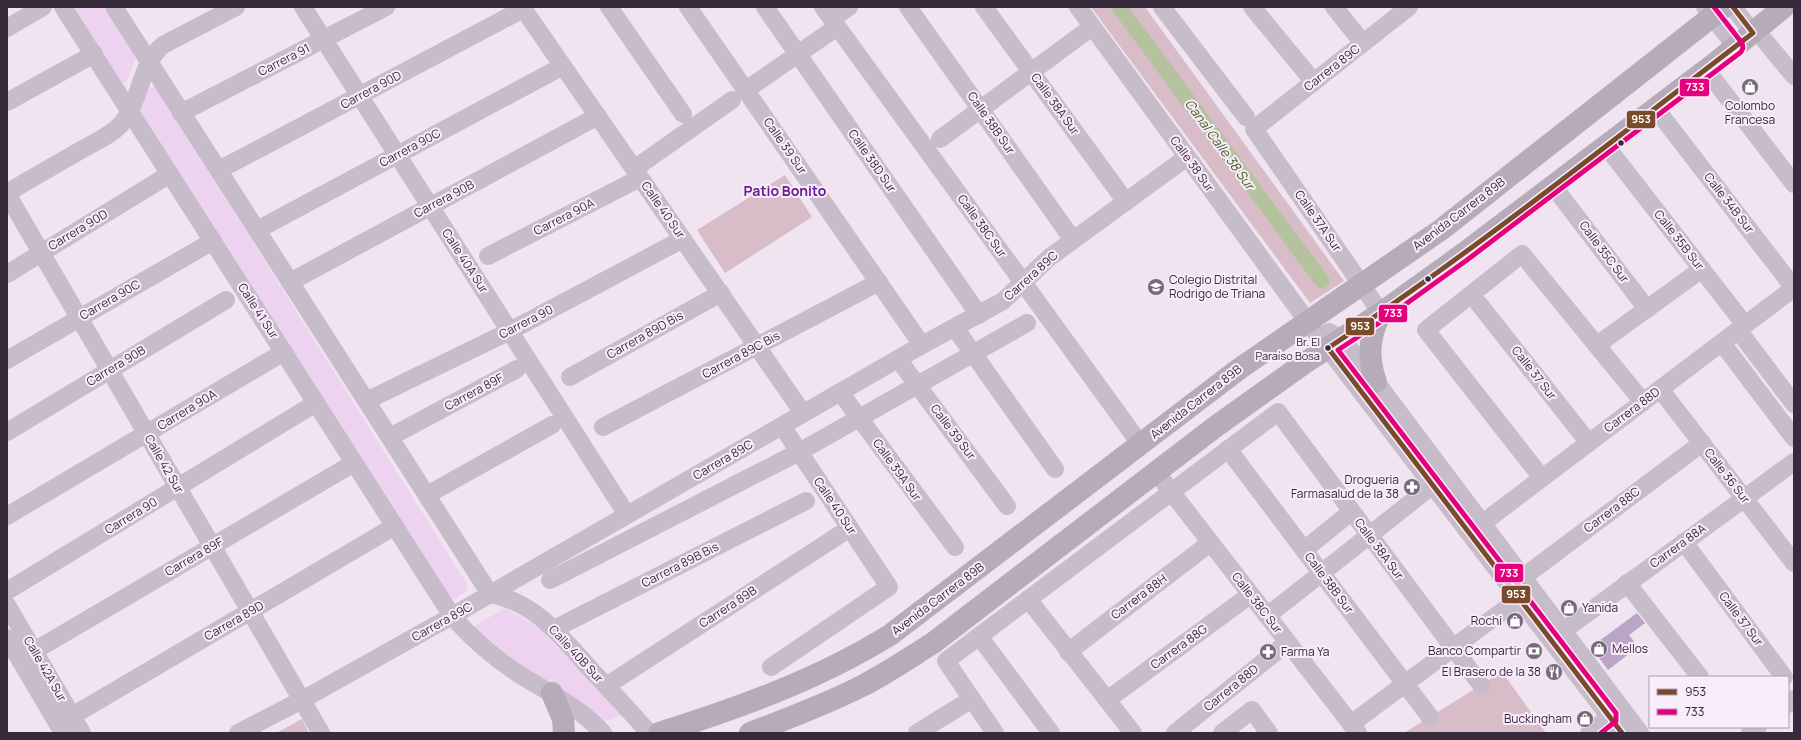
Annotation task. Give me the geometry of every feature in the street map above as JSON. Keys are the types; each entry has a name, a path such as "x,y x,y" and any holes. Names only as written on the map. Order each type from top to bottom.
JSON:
{"main road":[{"path":"750,733 817,708 861,687 898,666 933,642 1215,427 1335,343 1381,313 1469,249 1736,47 1759,37 1784,7"},
{"name":"Avenida Carrera 89B","path":"659,733 790,686 861,653 915,618 1239,368 1437,233 1713,10"},
{"path":"1376,382 1372,373 1370,352 1374,326 1381,313"},
{"path":"552,694 563,719 564,733"}],"street":[{"path":"7,28 43,7"},
{"name":"Calle 41 Sur","path":"63,7 452,616"},
{"path":"114,7 490,594"},
{"path":"7,193 102,138 121,124 130,111 149,62 157,50 163,45 236,7"},
{"name":"Calle 40A Sur","path":"303,7 627,515"},
{"name":"Carrera 91","path":"182,113 386,7"},
{"path":"609,7 683,114"},
{"name":"Calle 39 Sur","path":"688,7 922,345"},
{"name":"Calle 38D Sur","path":"765,7 979,315"},
{"path":"746,90 798,54 830,18 849,7"},
{"name":"Calle 38B Sur","path":"908,7 1073,240"},
{"name":"Calle 38A Sur","path":"984,7 1126,202"},
{"name":"Calle 38 Sur","path":"1078,7 1307,321 1335,343 1376,382 1476,528 1520,598 1622,733"},
{"name":"Calle 37A Sur","path":"1162,7 1250,123 1381,313"},
{"path":"1252,7 1314,82"},
{"path":"1334,7 1363,43"},
{"name":"Carrera 89C","path":"1250,123 1314,82 1409,7"},
{"path":"1733,7 1794,76"},
{"name":"Calle 40 Sur","path":"523,8 803,413"},
{"name":"Carrera 90D","path":"219,170 523,8"},
{"path":"1713,10 1736,47"},
{"name":"Calle 38C Sur","path":"830,18 1140,445"},
{"path":"940,139 1092,26"},
{"path":"7,102 94,54"},
{"name":"Carrera 90C","path":"257,230 563,66"},
{"path":"1714,80 1794,184"},
{"name":"Carrera 90A","path":"488,256 637,173 732,100"},
{"name":"Carrera 90B","path":"290,282 598,116"},
{"name":"Calle 34B Sur","path":"1663,118 1794,288"},
{"name":"Calle 35B Sur","path":"1613,155 1702,270 1742,328 1791,394"},
{"name":"Carrera 89C","path":"238,733 302,700 452,616 803,413 1003,301 1050,257 1187,157"},
{"name":"Carrera 90D","path":"7,274 170,174"},
{"name":"Calle 42 Sur","path":"7,193 321,733"},
{"name":"Calle 35C Sur","path":"1560,195 1647,309"},
{"name":"Carrera 90","path":"366,401 510,331 683,239"},
{"name":"Carrera 90C","path":"7,360 213,241"},
{"path":"1542,478 1426,330 1522,254 1643,402"},
{"path":"1597,345 1702,270"},
{"name":"Carrera 89C Bis","path":"603,427 879,282"},
{"name":"Carrera 88D","path":"1476,528 1794,288"},
{"name":"Carrera 89D Bis","path":"570,377 721,293"},
{"name":"Carrera 90B","path":"7,432 226,300"},
{"name":"Calle 37 Sur","path":"1479,304 1589,443"},
{"path":"550,580 799,452 1027,323"},
{"path":"955,328 1055,469"},
{"name":"Calle 38 Sur","path":"1335,343 1433,485 1476,528 1522,578 1640,733"},
{"path":"1722,343 1794,438"},
{"name":"Carrera 90A","path":"7,516 284,352"},
{"name":"Calle 39 Sur","path":"898,359 1007,506"},
{"name":"Carrera 89F","path":"390,437 516,369"},
{"name":"Calle 36 Sur","path":"1660,389 1794,563"},
{"name":"Calle 39A Sur","path":"840,392 955,548"},
{"name":"Carrera 90","path":"7,591 316,403"},
{"name":"Calle 38A Sur","path":"1228,449 1278,412 1481,685"},
{"path":"427,495 552,425"},
{"name":"Calle 40 Sur","path":"770,667 889,587 782,426"},
{"name":"Carrera 88C","path":"1522,578 1702,443"},
{"path":"995,733 946,661 1228,449"},
{"name":"Calle 38B Sur","path":"1228,449 1430,717"},
{"name":"Carrera 88A","path":"1563,631 1794,462"},
{"name":"Carrera 89F","path":"34,651 354,463"},
{"name":"Calle 38C Sur","path":"1156,472 1354,729"},
{"path":"1267,616 1433,485"},
{"name":"Carrera 89B Bis","path":"554,629 806,502"},
{"path":"1304,550 1352,512"},
{"name":"Carrera 89D","path":"72,716 395,526"},
{"name":"Carrera 89B","path":"606,686 850,528"},
{"name":"Calle 37 Sur","path":"1684,542 1783,676"},
{"name":"Carrera 88H","path":"1068,652 1210,543"},
{"path":"1627,583 1699,676"},
{"name":"Calle 40B Sur","path":"490,594 506,597 525,606 554,629 649,733"},
{"name":"Carrera 88G","path":"1107,700 1250,595"},
{"path":"1354,729 1405,684 1520,598"},
{"path":"1028,599 1068,652 1133,733"},
{"name":"Calle 42A Sur","path":"7,605 82,733"},
{"path":"452,616 490,652 524,677 581,713 602,733"},
{"path":"979,636 1051,733"},
{"name":"Calle 42A Sur","path":"7,638 63,733"},
{"name":"Carrera 88D","path":"1175,733 1288,642"},
{"path":"917,733 972,699"},
{"path":"1222,733 1252,710 1269,733"},
{"path":"1589,733 1610,717"}],"shaded area":[{"path":"74,7 103,7 135,57 135,61 126,83 120,81"},
{"path":"1091,7 1145,7 1344,281 1310,303"},
{"path":"149,87 155,87 157,89 467,584 466,592 455,599 450,599 140,111"},
{"path":"785,175 812,217 725,273 697,230"},
{"path":"505,608 542,630 553,643 624,714 603,722 523,667 473,627"},
{"path":"1502,672 1546,733 1404,733"},
{"path":"302,719 309,733 276,733"}],"building":[{"path":"1637,613 1645,623 1629,635 1638,647 1608,670 1591,647"}],"waterway":[{"name":"Canal Calle 38 Sur","path":"1119,7 1322,281"}],"transit line":[{"name":"733","path":"1601,733 1616,721 1616,713 1338,350 1385,319 1467,260 1741,52 1743,48 1742,43 1714,7"},
{"name":"953","path":"1622,733 1328,348 1383,311 1490,234 1753,33 1733,7"}],"place":[{"name":"Colombo Francesa","path":"1750,87"},
{"name":"Colegio Distrital Rodrigo de Triana","path":"1156,287"},
{"name":"Br. El Paraíso Bosa","path":"1328,348"},
{"name":"Drogueria Farmasalud de la 38","path":"1412,487"},
{"name":"Yanida","path":"1569,608"},
{"name":"Rochi","path":"1515,621"},
{"name":"Mellos","path":"1599,649"},
{"name":"Banco Compartir","path":"1534,651"},
{"name":"Farma Ya","path":"1268,652"},
{"name":"El Brasero de la 38","path":"1554,672"},
{"name":"Buckingham","path":"1585,719"}],"district":[{"name":"Patio Bonito","path":"785,191"}]}
